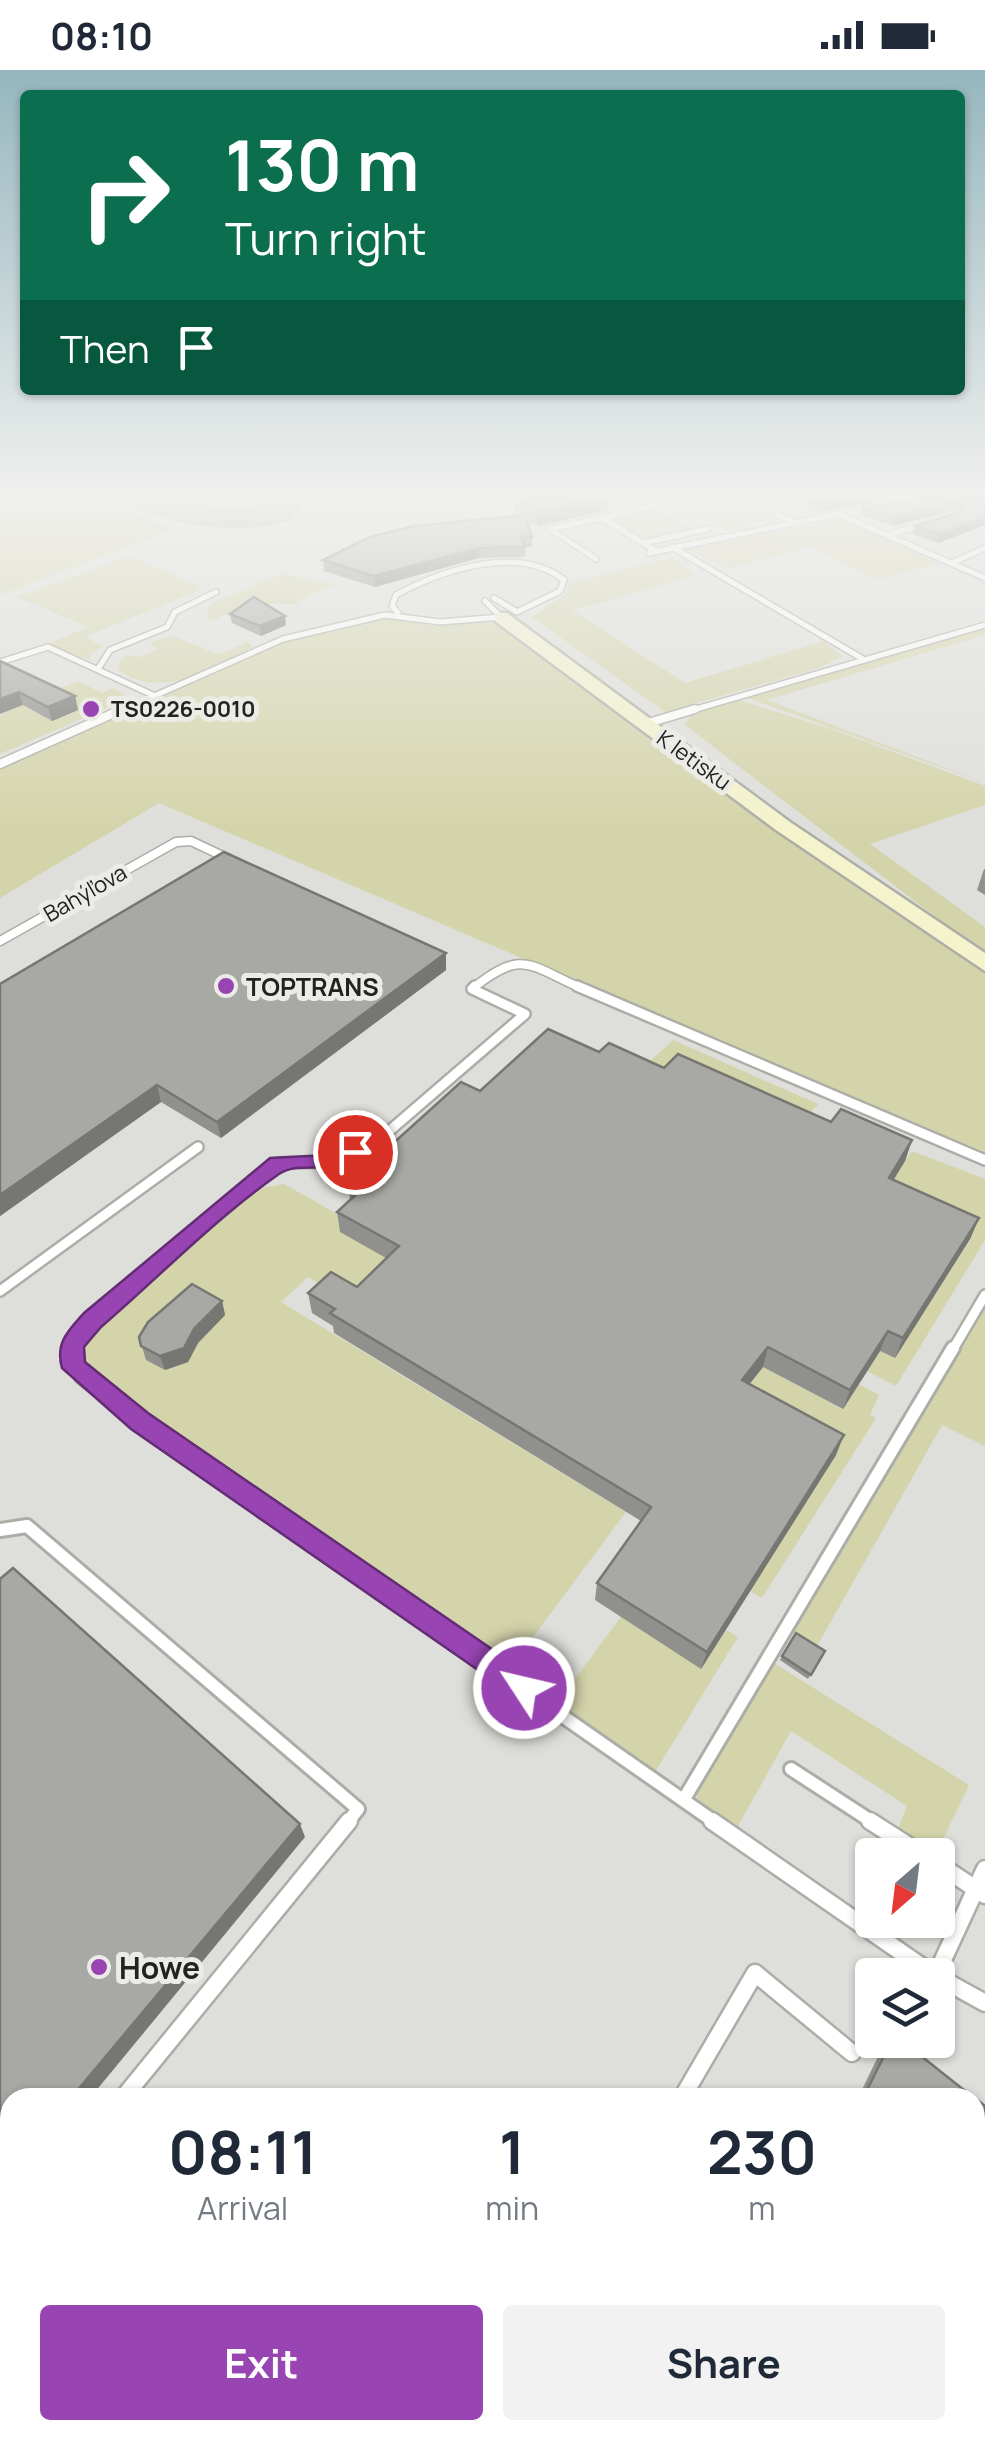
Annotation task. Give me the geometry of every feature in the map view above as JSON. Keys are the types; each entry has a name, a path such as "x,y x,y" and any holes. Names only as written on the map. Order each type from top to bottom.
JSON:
{"street":[{"name":"K letisku","path":"505,610 654,721 796,814 892,896 985,964"}],"lane":[{"path":"98,669 110,650 167,627 179,610"},
{"path":"395,610 398,613"},
{"path":"0,764 283,639 398,613 440,622 501,610"},
{"path":"778,610 863,660"},
{"path":"654,721 985,625"},
{"path":"0,662 44,647 155,696"},
{"name":"Bahýľova","path":"0,941 170,844 191,842 242,865"},
{"path":"910,1958 124,1410 74,1368 70,1354 73,1343 105,1308 278,1164 330,1162 381,1138 526,1014 472,989 503,964 524,964 985,1160"},
{"path":"0,1291 198,1147"},
{"path":"684,1799 985,1295"},
{"path":"0,1530 27,1526 358,1809 130,2088"},
{"path":"791,1768 897,1838"},
{"path":"945,1958 982,1880 955,1870"},
{"path":"688,2088 755,1973 852,2053"},
{"path":"955,1986 985,2003"}],"green space":[{"path":"47,610 152,610 85,637 103,647 90,654 90,660 47,644 88,627"},
{"path":"207,610 237,610 209,622"},
{"path":"543,610 574,610 685,683 824,641 842,657 819,668 665,712 532,617"},
{"path":"383,618 433,626 488,622 506,627 985,973 985,1156 159,803 0,898 0,768 237,660 286,642"},
{"path":"985,628 985,635 767,700 985,783 745,697"},
{"path":"174,636 218,655 248,642 253,646 206,672 169,682 134,679 119,670 120,661 127,655 140,657 159,649 151,646 154,641"},
{"path":"78,681 102,693 114,688 124,695 116,704 0,754 0,715 23,705 52,721 47,694"},
{"path":"736,699 834,730 985,786 985,805 870,844 985,927 985,955 685,725 693,712"},
{"path":"673,1040 818,1104 796,1130 645,1066"},
{"path":"912,1151 985,1179 985,1240 896,1386 867,1371 880,1351 895,1358 970,1240 884,1190"},
{"path":"284,1184 412,1256 359,1307 308,1277 281,1302 626,1512 516,1660 500,1661 100,1385 82,1367 83,1344 107,1314 257,1189"},
{"path":"985,1308 985,1446 942,1425 816,1648 792,1632"},
{"path":"763,1367 842,1409 859,1384 879,1395 870,1415 876,1418 762,1598 750,1591 737,1400"},
{"path":"621,1617 701,1668 726,1630 738,1637 655,1772 541,1694 540,1676 546,1671 571,1684"},
{"path":"772,1662 969,1785 944,1838 912,1838 898,1829 907,1806 791,1731 738,1826 698,1801 696,1792"}],"building":[{"path":"236,610 274,610 285,616 260,626 230,614"},
{"path":"0,661 75,696 48,707 19,692 0,699"},
{"path":"224,852 446,953 217,1122 157,1085 0,1195 0,984"},
{"path":"548,1029 599,1052 609,1043 664,1068 678,1054 831,1122 841,1109 912,1140 889,1178 979,1218 903,1338 888,1331 850,1390 768,1347 742,1380 844,1435 707,1652 597,1583 651,1507 330,1313 335,1309 308,1293 331,1272 357,1287 399,1246 337,1212 360,1191 348,1184 461,1082 480,1091"},
{"path":"192,1284 222,1301 194,1329 184,1348 160,1356 141,1346 139,1337 148,1322"},
{"name":"Howe","path":"13,1568 300,1824 79,2088 0,2088 0,1579"},
{"path":"796,1633 825,1651 811,1675 782,1656"},
{"path":"883,2058 924,2058 961,2088 868,2088"}],"place":[{"name":"TS0226-0010","path":"91,709"},
{"name":"TOPTRANS","path":"226,986"},
{"name":"Howe","path":"99,1967"}],"route":[{"path":"355,1152 330,1162 278,1164 92,1320 73,1343 70,1354 74,1368 140,1421 524,1688"}]}
